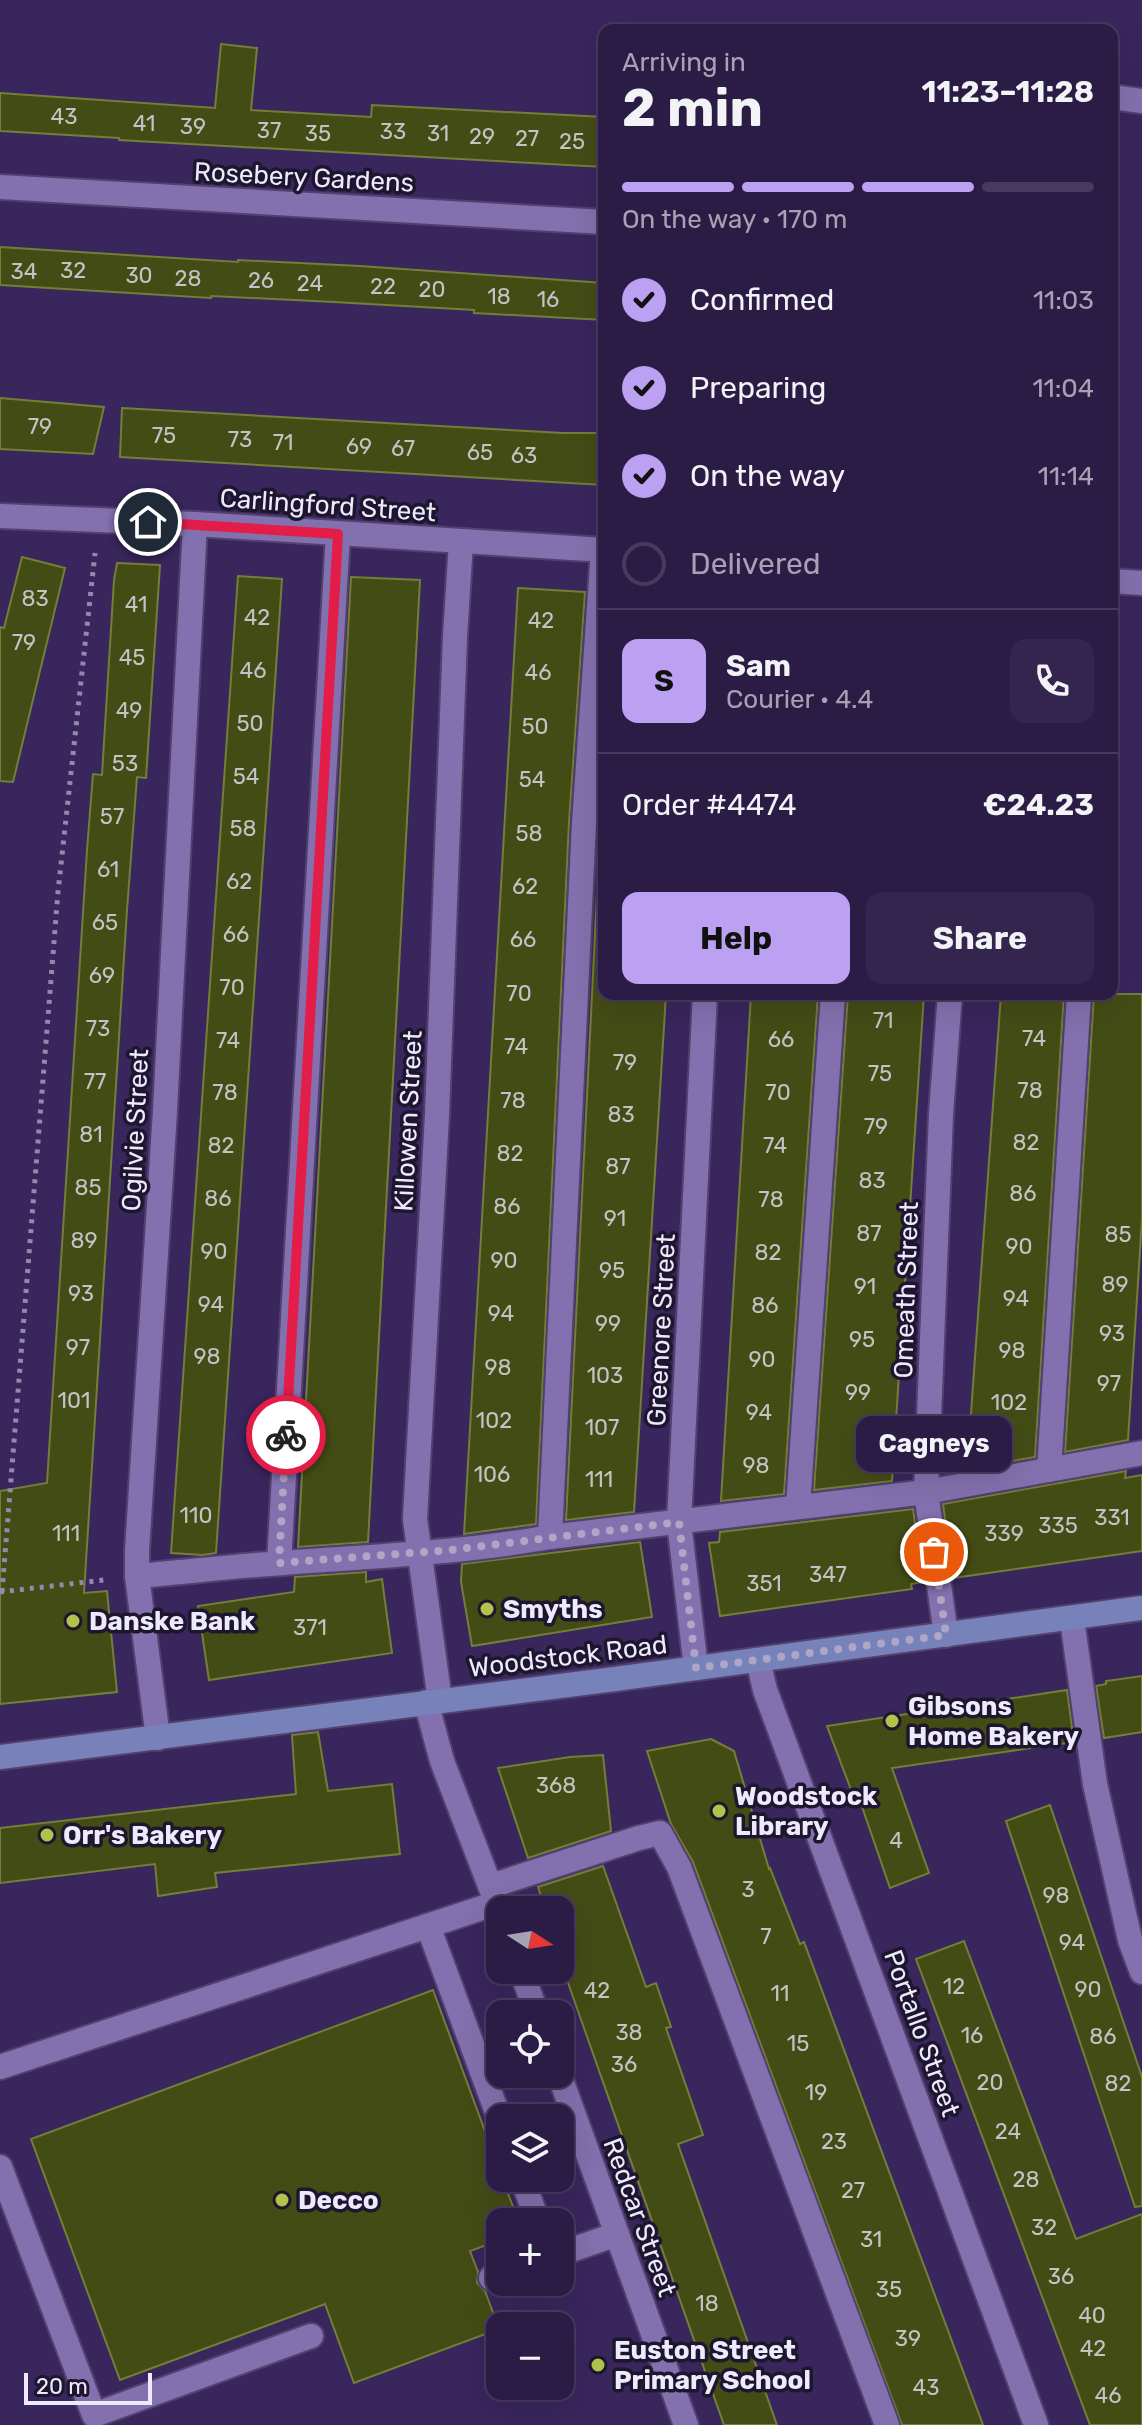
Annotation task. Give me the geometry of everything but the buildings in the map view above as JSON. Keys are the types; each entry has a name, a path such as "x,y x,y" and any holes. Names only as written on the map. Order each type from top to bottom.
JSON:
{"street":[{"path":"1118,98 1142,101"},
{"name":"Rosebery Gardens","path":"0,187 598,222"},
{"name":"Carlingford Street","path":"0,516 195,524 598,550"},
{"name":"Ogilvie Street","path":"158,1738 137,1576 137,1551 165,1111 195,524"},
{"path":"279,1563 338,534"},
{"name":"Killowen Street","path":"433,1702 415,1519 437,1115 461,541"},
{"path":"1118,581 1142,583"},
{"path":"550,1537 584,823 598,622"},
{"name":"Greenore Street","path":"696,1668 679,1522 705,1000"},
{"path":"798,1507 833,1000"},
{"name":"Omeath Street","path":"946,1635 926,1492 941,1114 950,1000"},
{"path":"1049,1470 1079,1000"},
{"path":"137,1576 513,1543 926,1492 1142,1453"},
{"name":"Woodstock Road","path":"0,1757 1142,1608"},
{"path":"1072,1619 1095,1784 1130,1940 1142,1972"},
{"name":"Portallo Street","path":"758,1660 765,1690 1036,2425"},
{"path":"433,1702 442,1761 494,1896"},
{"path":"505,1896 639,1838 660,1833 679,1867 887,2425"},
{"path":"0,2067 428,1926 486,1904"},
{"path":"428,1926 494,2104"},
{"name":"Redcar Street","path":"564,2088 686,2425"},
{"path":"0,2167 94,2415 311,2336"},
{"path":"574,2249 617,2234"}],"path":[{"path":"98,520 58,892 1,1591 137,1576"}],"way so far":[{"path":"286,1435 279,1563 450,1550 679,1522 696,1668 946,1635 934,1552"}],"place":[{"name":"Cagneys","path":"934,1552"},
{"name":"Smyths","path":"487,1609"},
{"name":"Danske Bank","path":"73,1621"},
{"name":"Gibsons Home Bakery","path":"892,1721"},
{"name":"Woodstock Library","path":"719,1811"},
{"name":"Orr's Bakery","path":"47,1835"},
{"name":"Decco","path":"282,2200"},
{"name":"Euston Street Primary School","path":"598,2365"}],"route":[{"path":"148,522 338,534 286,1435"}]}
